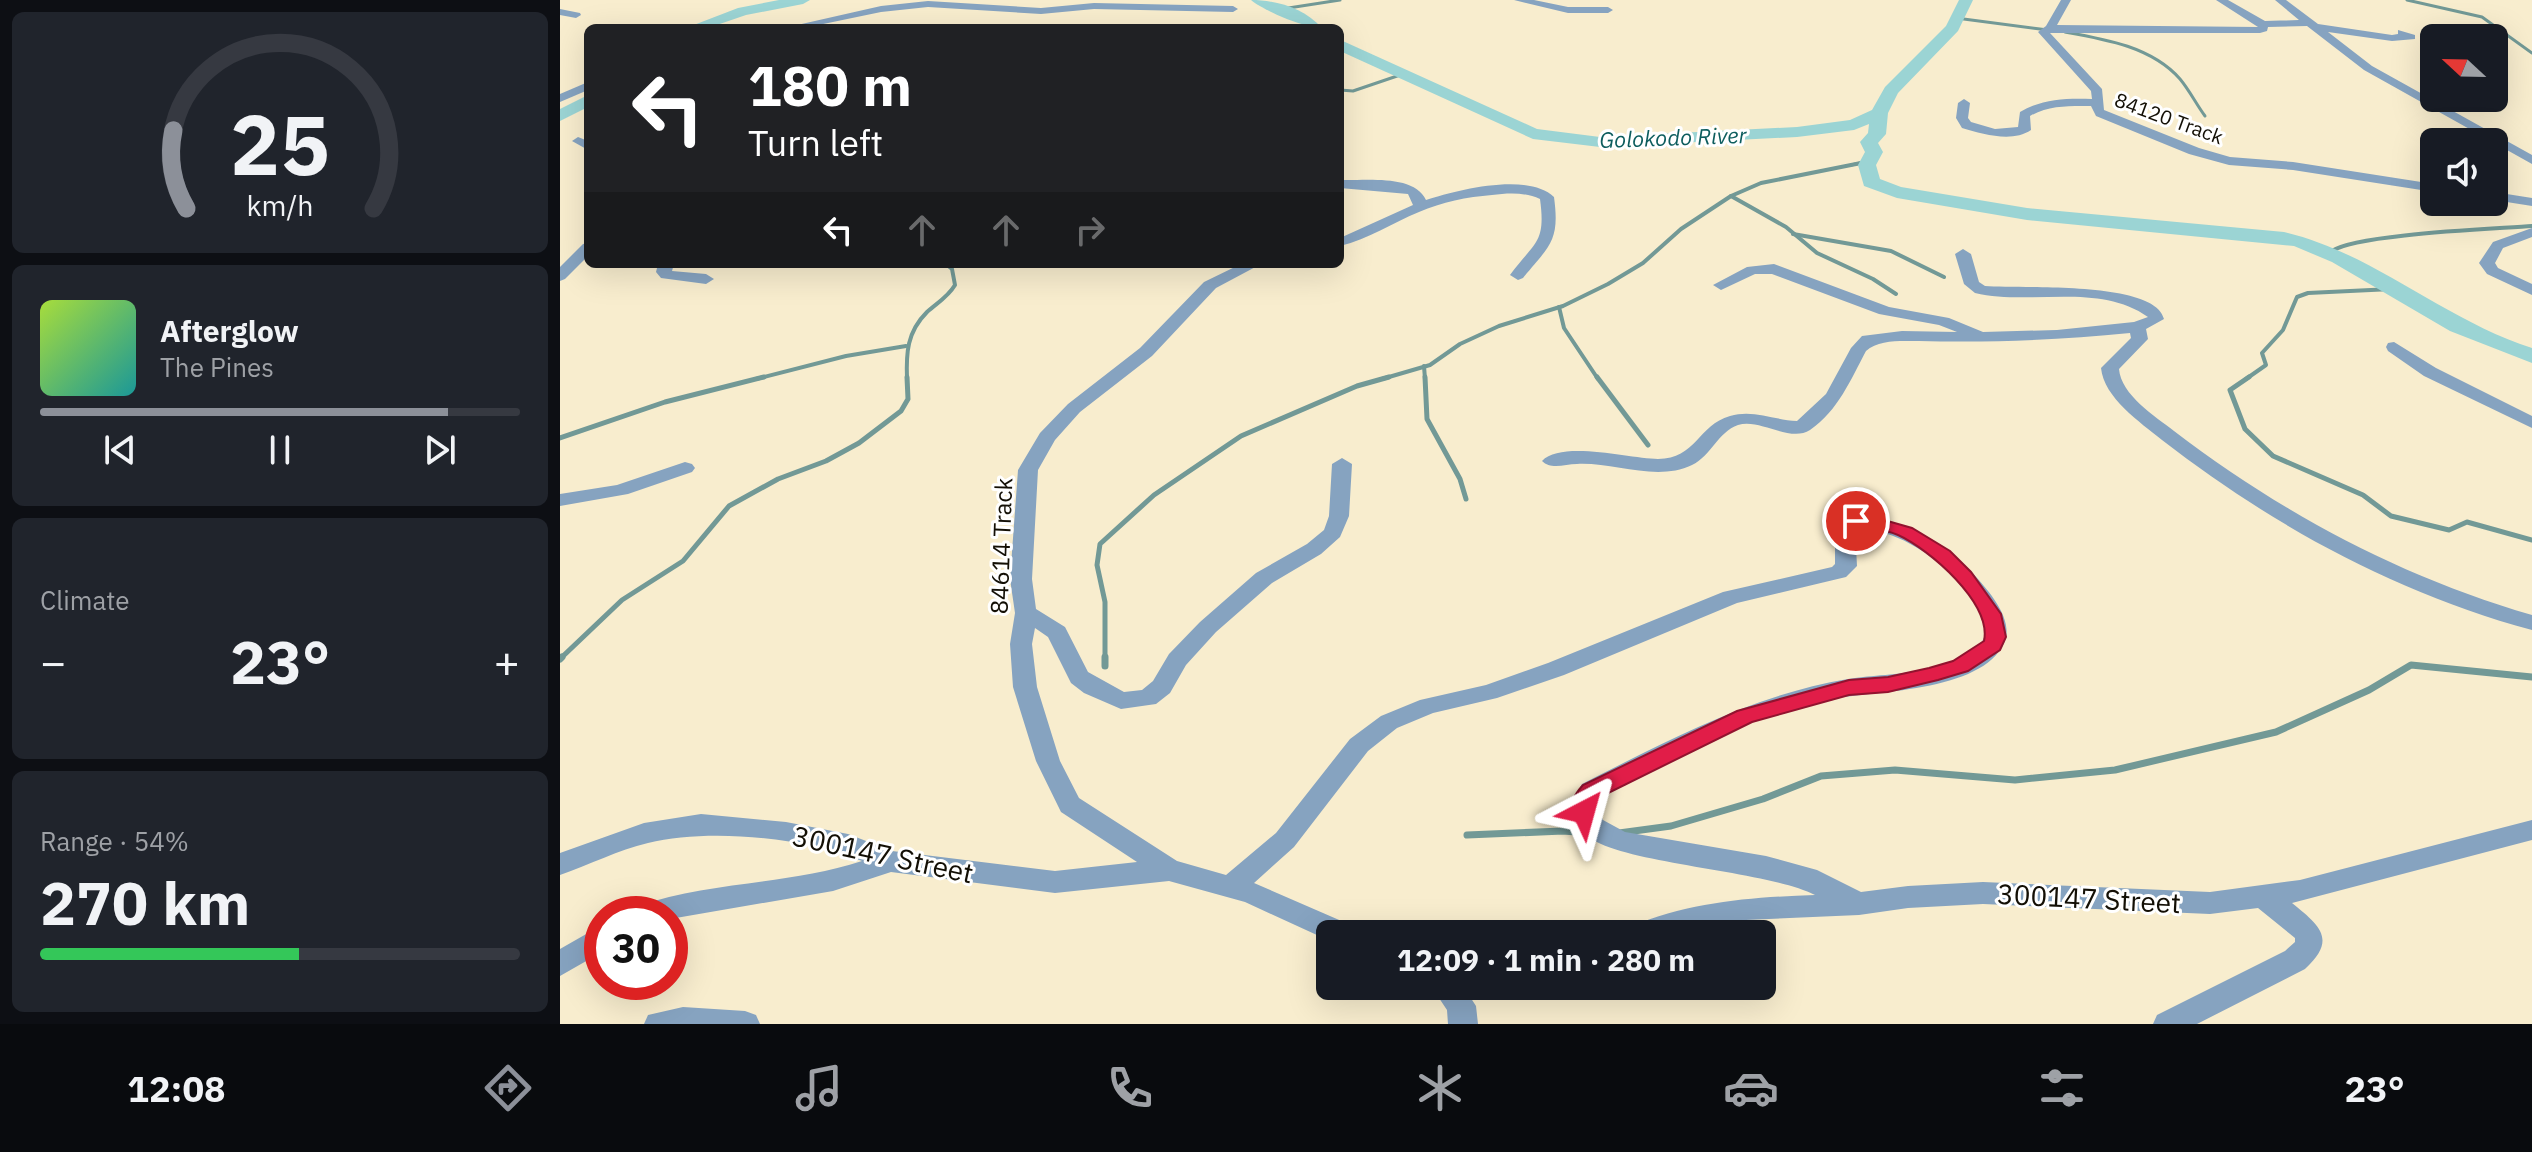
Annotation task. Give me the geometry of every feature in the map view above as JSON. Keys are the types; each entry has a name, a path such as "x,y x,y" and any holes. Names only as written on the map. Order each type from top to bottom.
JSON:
{"street":[{"path":"1519,0 1568,10 1608,10"},
{"path":"2050,28 2066,0"},
{"path":"2221,0 2261,27"},
{"path":"2280,0 2368,68 2532,160"},
{"path":"809,24 894,7 951,4 1055,11 1125,6 1233,9"},
{"path":"560,12 576,15"},
{"path":"2050,28 2310,24 2378,37 2411,37 2402,32"},
{"name":"84120 Track","path":"2050,28 2043,32 2095,88 2098,92 2098,111 2108,117 2211,157 2420,186"},
{"path":"560,98 584,88"},
{"path":"1964,103 1962,118 1966,125 2003,134 2024,131 2024,115 2042,106 2097,103"},
{"path":"1344,184 1407,188 1418,197 1420,206"},
{"path":"1344,241 1370,233 1420,206 1511,188 1527,188 1547,197 1551,227 1543,245 1518,275"},
{"path":"2508,198 2532,202"},
{"path":"2532,232 2497,245 2490,250 2487,263 2492,271 2532,290"},
{"path":"560,276 584,251"},
{"path":"1552,461 1581,455 1653,465 1679,464 1696,455 1706,440 1731,421 1747,419 1804,426 1833,397 1859,348 1868,340 1902,336 1990,338 2137,327 2153,321 2156,315 2148,308 2099,295 1977,289 1972,284 1963,254"},
{"path":"665,268 666,275 706,279"},
{"name":"84614 Track","path":"1169,870 1070,805 1048,761 1025,687 1021,644 1026,613 1021,579 1028,470 1047,437 1074,408 1146,352 1210,285 1245,268"},
{"path":"1721,285 1752,270 1774,269 1885,311 1950,322 1990,338"},
{"path":"2137,327 2140,339 2110,368 2111,380 2159,428 2211,468 2336,548 2475,606 2532,623"},
{"path":"2394,347 2430,372 2532,423"},
{"path":"1026,613 1057,632 1079,677 1092,687 1121,701 1148,698 1162,687 1177,660 1208,627 1264,578 1314,549 1333,533 1339,516 1342,464"},
{"path":"560,500 621,490 685,468"},
{"path":"1231,887 1285,840 1359,745 1389,722 1428,706 1489,692 1556,669 1731,597 1839,572 1846,566 1845,521 1861,520 1905,532 1943,556 1964,576 1991,614 1996,637 1992,645 1961,666 1931,675 1888,684 1849,687 1744,717 1591,791 1583,806 1594,827 1620,841 1766,867 1807,878 1859,904"},
{"name":"300147 Street","path":"560,864 644,833 701,824 786,832 832,841 890,861 1055,882 1169,870 1231,887 1316,923"},
{"name":"300147 Street","path":"1687,920 1746,909 1859,904 1908,897 1983,893 2210,903 2300,891 2532,830"},
{"path":"688,905 846,877 890,861"},
{"path":"2168,1024 2295,960 2306,950 2310,939 2308,932 2263,896"},
{"path":"560,964 584,949"},
{"path":"1456,1000 1461,1006 1463,1024"},
{"path":"659,1024 683,1020 745,1024"}],"waterway":[{"name":"Golokodo River","path":"706,24 743,11 803,0"},
{"name":"Golokodo River","path":"1258,0 1300,17 1309,24"},
{"path":"1282,9 1340,0"},
{"name":"Golokodo River","path":"1879,113 1891,91 1953,28 1966,0"},
{"path":"2407,0 2482,17 2532,53"},
{"path":"1956,18 2048,30"},
{"path":"2065,32 2127,46 2156,59 2180,79 2205,116"},
{"name":"Golokodo River","path":"1344,47 1533,134 1600,142 1797,132 1854,125 1879,113"},
{"path":"1344,90 1353,91 1403,74"},
{"name":"Golokodo River","path":"560,116 584,102"},
{"path":"1879,113 1877,134 1869,142 1874,152 1867,165 1871,182 1897,192 2027,214 2300,242 2339,257 2458,326 2532,356"},
{"path":"1851,165 1869,161"},
{"path":"1851,165 1861,163"},
{"path":"1731,196 1761,183 1851,165"},
{"path":"1559,307 1643,263 1681,229 1731,196"},
{"path":"1731,196 1795,234"},
{"path":"2332,251 2346,245 2396,236 2532,226"},
{"path":"1795,234 1891,251 1944,277"},
{"path":"1795,234 1817,253 1873,279 1896,294"},
{"path":"907,378 908,352 915,327 955,285 951,268"},
{"path":"2246,379 2266,365 2262,353 2283,330 2297,297 2308,293 2392,289"},
{"path":"1424,367 1460,344 1499,326 1559,307"},
{"path":"1559,307 1564,328 1598,379"},
{"path":"756,379 846,356 906,346"},
{"path":"1385,378 1424,367"},
{"path":"1424,367 1425,379"},
{"path":"560,438 665,402 764,377"},
{"path":"1385,378 1389,377"},
{"path":"1425,377 1427,419 1460,479 1466,499"},
{"path":"1597,377 1648,445"},
{"path":"2249,377 2230,390 2245,429 2273,456 2363,495 2391,516 2449,530 2467,522 2532,540"},
{"path":"562,657 560,659 622,600 683,561 729,506 778,479 826,461 859,443 901,411 908,399 907,378"},
{"path":"1105,666 1105,602 1097,565 1100,544 1154,495 1241,436 1357,386 1385,378"},
{"path":"1619,833 1671,826 1763,799 1821,776 1895,770 2015,780 2115,770 2276,732 2369,690 2411,665 2532,677"},
{"path":"1467,835 1563,831 1589,833"}],"route":[{"path":"1584,812 1584,799 1591,791 1744,717 1849,687 1888,684 1931,675 1961,666 1992,645 1996,637 1991,614 1964,576 1943,556 1905,532 1885,524 1856,521"}]}
